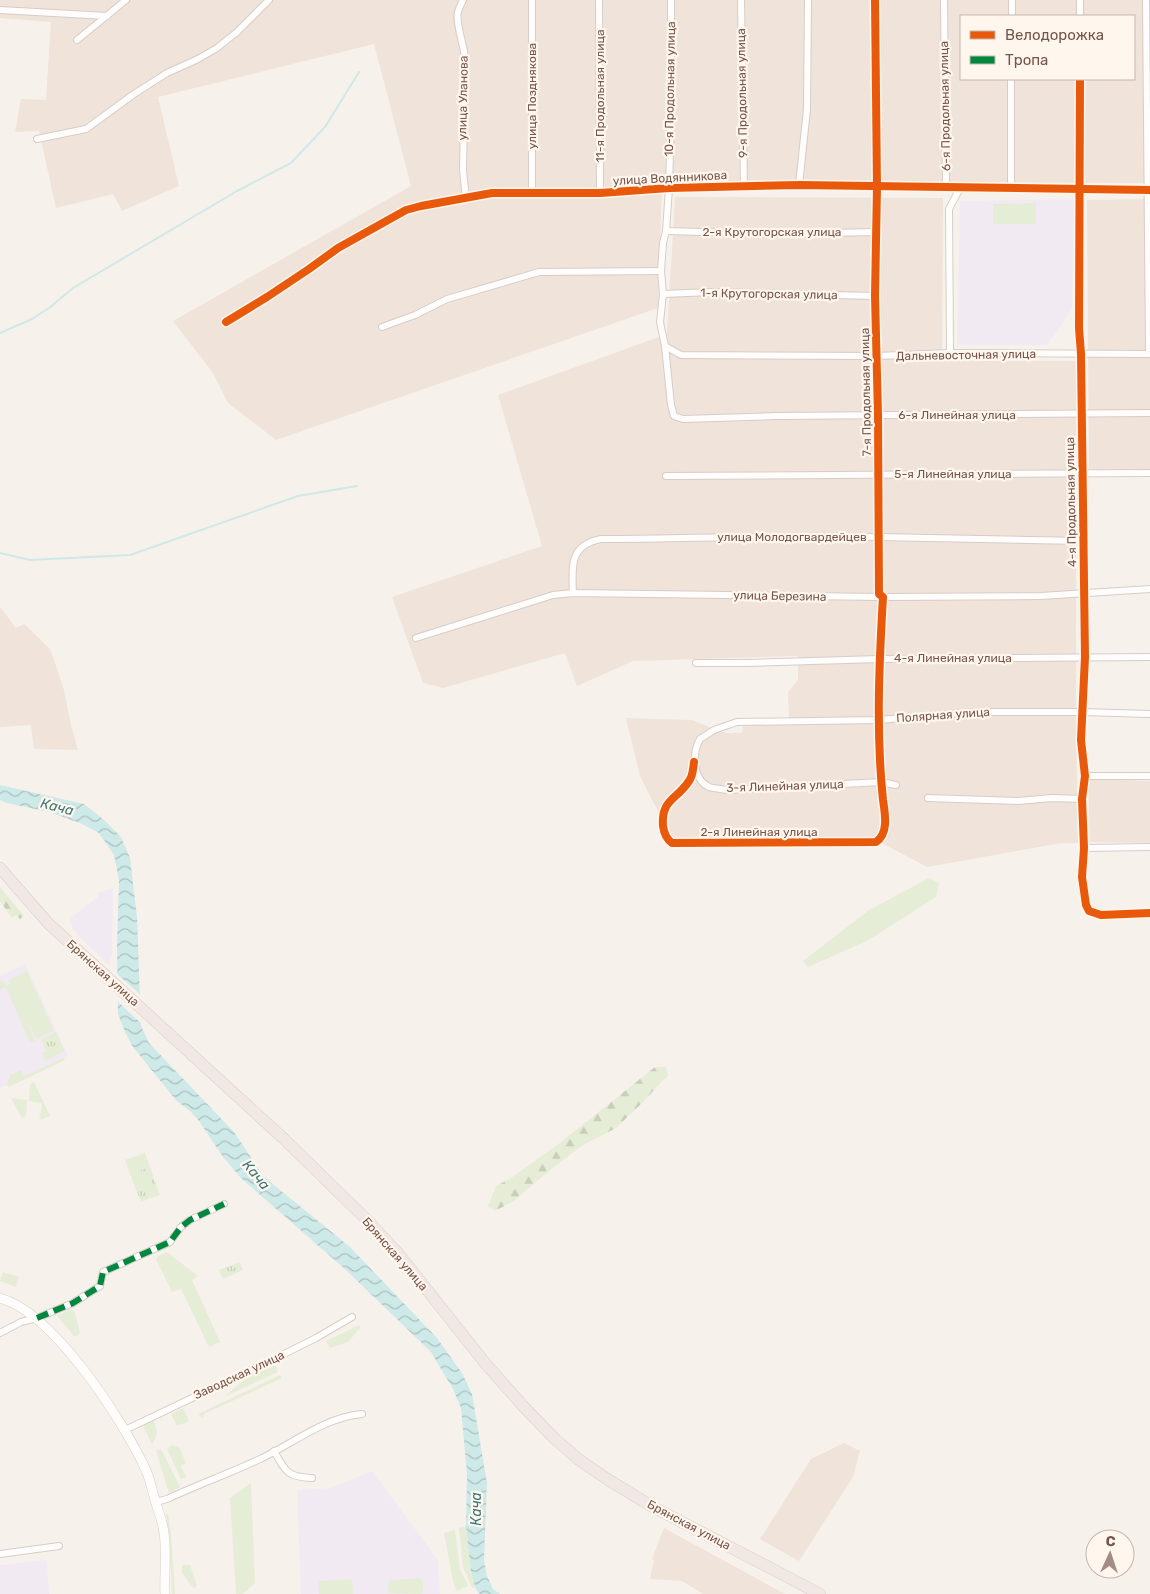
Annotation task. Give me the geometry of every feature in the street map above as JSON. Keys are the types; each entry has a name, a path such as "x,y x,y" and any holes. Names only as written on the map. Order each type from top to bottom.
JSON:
{"highway":[{"name":"Брянская улица","path":"0,868 48,923 284,1139 368,1220 397,1252 522,1406 555,1439 578,1459 607,1479 654,1507 820,1594"}],"street":[{"path":"77,40 126,0"},
{"path":"37,139 90,127 134,94 167,73 198,59 216,48 237,32 269,0"},
{"name":"улица Уланова","path":"462,0 457,20 464,46 463,171 466,198"},
{"name":"улица Позднякова","path":"532,0 532,192"},
{"name":"11-я Продольная улица","path":"599,0 600,193"},
{"name":"10-я Продольная улица","path":"671,0 669,188 661,271 663,294 660,322 666,346 671,405 674,416"},
{"name":"9-я Продольная улица","path":"741,0 744,187"},
{"path":"800,185 807,109 808,0"},
{"name":"7-я Продольная улица","path":"875,0 878,537 879,594 883,597 879,659 881,782"},
{"name":"6-я Продольная улица","path":"944,0 946,183 958,192 949,209 950,353"},
{"path":"1012,0 1012,15"},
{"path":"1080,0 1080,15"},
{"path":"1146,0 1149,354"},
{"path":"0,10 107,16"},
{"path":"1011,80 1011,188"},
{"name":"4-я Продольная улица","path":"1080,80 1079,328 1081,354 1085,657 1081,740 1085,776 1082,799 1084,848 1082,877 1086,905 1089,911 1100,915 1150,913"},
{"name":"улица Водянникова","path":"226,322 274,293 338,248 406,210 492,194 532,192 600,193 669,188 800,185 1149,190"},
{"name":"2-я Крутогорская улица","path":"666,231 776,234 877,232"},
{"path":"382,327 415,315 447,299 538,272 661,271"},
{"name":"1-я Крутогорская улица","path":"663,294 711,292 876,296"},
{"name":"Дальневосточная улица","path":"666,346 680,356 877,356 950,353 1149,354"},
{"name":"6-я Линейная улица","path":"674,416 683,419 776,416 1150,413"},
{"name":"5-я Линейная улица","path":"666,476 1150,473"},
{"name":"улица Молодогвардейцев","path":"573,593 572,566 575,555 582,547 596,540 713,537 878,537 1083,541"},
{"name":"улица Березина","path":"416,638 553,595 573,593 883,597 1041,596 1150,589"},
{"name":"4-я Линейная улица","path":"696,662 746,663 879,659 1150,657"},
{"name":"Полярная улица","path":"694,762 700,739 714,730 737,722 879,720 976,712 1150,714"},
{"name":"3-я Линейная улица","path":"694,762 700,780 710,788 729,790 881,782 896,785"},
{"name":"2-я Линейная улица","path":"694,762 688,782 664,810 664,832 672,843 876,842 882,836 885,828 881,782"},
{"path":"1085,776 1150,776"},
{"path":"928,798 1018,801 1052,798 1082,799"},
{"path":"1084,848 1150,847"},
{"path":"0,1333 22,1322 73,1303 100,1286 103,1272 170,1242 190,1220 224,1204"},
{"path":"0,1298 19,1306 37,1318 68,1350 125,1430 146,1470 164,1534 165,1594"},
{"name":"Заводская улица","path":"125,1430 286,1353 352,1317"},
{"path":"156,1502 258,1460 311,1430 352,1415 362,1414"},
{"path":"274,1451 284,1470 296,1477 312,1478"},
{"path":"0,1554 59,1546"}],"shaded area":[{"path":"0,0 1150,0 1150,183 662,183 658,308 276,440 228,403 213,373 173,321 411,186 374,44 158,97 179,186 122,211 113,194 56,208 39,131 15,132 21,99 46,100 51,22 0,18"},
{"path":"675,197 943,198 942,361 1076,361 1078,843 1061,843 927,867 876,840 673,841 640,776 626,718 692,720 725,733 742,733 743,726 759,724 789,725 788,692 798,680 798,656 633,661 577,686 565,653 443,688 423,683 392,597 542,546 498,395 667,334"},
{"path":"1074,199 1072,309 1047,345 957,345 960,201"},
{"path":"1150,199 1150,469 1089,469 1087,200"},
{"path":"0,607 16,628 24,624 50,649 63,686 78,750 34,749 31,725 0,727"},
{"path":"1088,779 1150,781 1150,843 1090,842"},
{"path":"113,888 112,954 109,965 73,930 70,918 98,897 97,893"},
{"path":"25,964 68,1056 0,1088 0,976"},
{"path":"844,1443 860,1451 853,1477 799,1561 760,1539 811,1459"},
{"path":"372,1471 438,1560 440,1594 301,1594 297,1490 331,1488"},
{"path":"664,1528 785,1594 703,1594 682,1581 650,1579 654,1561 652,1559"},
{"path":"47,1560 49,1594 0,1594 0,1565"}],"green space":[{"path":"1036,203 1036,224 993,224 993,204"},
{"path":"929,878 939,883 936,897 867,941 808,967 803,961 869,910"},
{"path":"0,887 24,916 20,919 16,915 12,918 0,901"},
{"path":"27,971 54,1031 36,1039 24,1014 35,1041 30,1043 6,987 0,990 0,981 3,980 6,986 10,984 8,980"},
{"path":"56,1032 65,1051 45,1061 41,1053 46,1051 41,1039"},
{"path":"63,1058 65,1060 9,1087 7,1085 10,1075 21,1070 24,1076"},
{"path":"655,1067 666,1067 668,1075 616,1128 583,1145 514,1201 495,1211 488,1206 496,1186 511,1178 557,1145"},
{"path":"34,1082 50,1116 41,1120 39,1114 41,1113 42,1103 29,1101 30,1084"},
{"path":"11,1098 27,1100 26,1116 22,1118"},
{"path":"145,1153 150,1167 130,1174 125,1160"},
{"path":"150,1167 160,1195 141,1202 130,1174"},
{"path":"167,1252 198,1276 192,1280 220,1342 209,1347 181,1289 172,1292 156,1259"},
{"path":"240,1262 243,1270 223,1279 219,1270"},
{"path":"3,1272 19,1277 16,1287 0,1281"},
{"path":"71,1309 75,1313 80,1333 75,1337 57,1316"},
{"path":"359,1325 360,1328 348,1342 330,1348 326,1341"},
{"path":"275,1365 278,1372 224,1397 246,1378"},
{"path":"280,1375 282,1378 204,1414 203,1418 198,1414"},
{"path":"183,1408 189,1421 177,1426 171,1414"},
{"path":"153,1420 157,1433 152,1444 143,1426"},
{"path":"171,1445 179,1447 186,1463 181,1466 186,1477 181,1479 167,1449"},
{"path":"161,1449 180,1487 169,1493 156,1451"},
{"path":"251,1483 255,1583 243,1594 236,1594 230,1498"},
{"path":"166,1514 168,1514 171,1533 175,1594 172,1594 169,1533"},
{"path":"466,1526 471,1572 475,1587 472,1588 463,1567 459,1528"},
{"path":"455,1530 460,1569 468,1586 457,1591 453,1581 444,1533"},
{"path":"182,1565 190,1565 197,1585 194,1589 182,1573"},
{"path":"420,1578 423,1582 421,1594 388,1593 388,1583 390,1580"},
{"path":"352,1579 353,1594 319,1594 318,1581"}],"water":[{"name":"Кача","path":"0,785 84,804 121,837 130,858 137,917 141,1026 149,1043 234,1132 264,1177 350,1247 437,1338 462,1373 472,1394 487,1483 484,1560 487,1576 493,1589 500,1594 479,1594 475,1587 471,1572 466,1526 467,1474 461,1408 453,1389 431,1352 346,1270 241,1178 223,1157 199,1121 176,1100 133,1047 118,1014 119,880 114,855 99,833 80,823 49,812 0,800"}],"pier":[{"path":"115,972 142,996 145,1027 116,1000"}],"waterway":[{"path":"0,333 32,319 73,288 237,191 291,163 325,127 359,72"},
{"path":"0,553 30,560 130,555 298,496 357,486"}],"marked path":[{"path":"37,1318 73,1303 100,1286 103,1272 170,1242 181,1227 190,1220 224,1204"}],"cycle path":[{"path":"694,762 690,779 667,805 663,817 664,831 672,843 876,842 883,834 885,817 879,724 879,673 883,597 879,594 875,296 877,187 875,0"},
{"path":"1080,80 1079,328 1081,354 1085,657 1081,740 1085,776 1082,799 1084,848 1082,877 1086,905 1089,911 1101,915 1150,913"},
{"path":"226,322 267,297 338,248 406,210 492,193 600,193 669,188 799,185 1150,190"}]}
